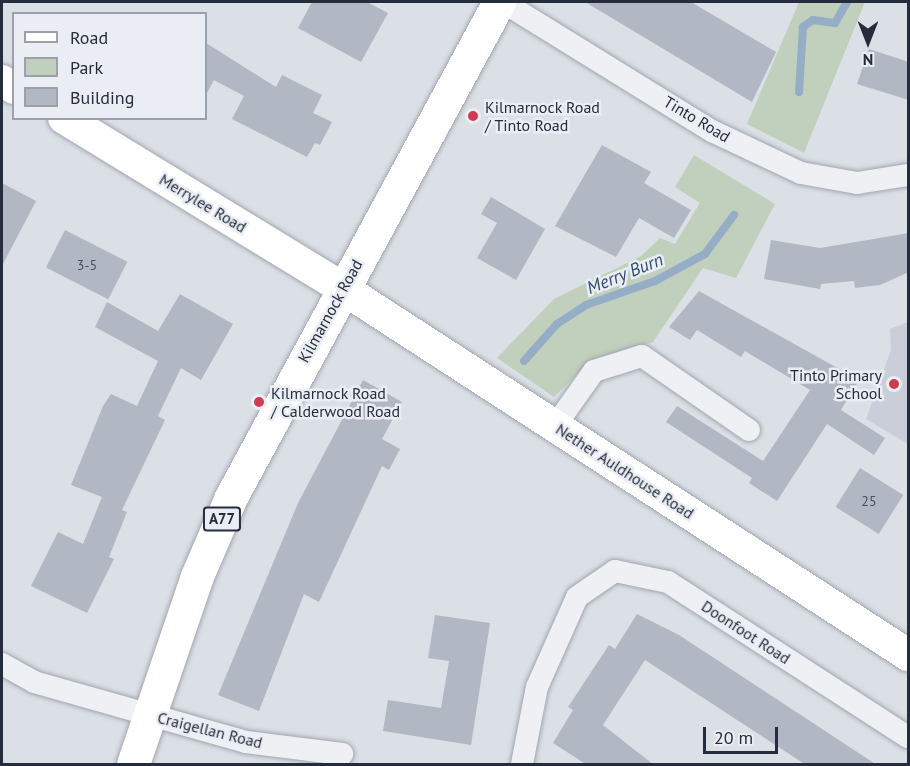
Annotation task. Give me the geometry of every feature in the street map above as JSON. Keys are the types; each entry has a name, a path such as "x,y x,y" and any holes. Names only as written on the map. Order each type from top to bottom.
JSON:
{"main road":[{"name":"Kilmarnock Road","path":"133,765 149,715 231,498 342,288 501,2"},
{"name":"Merrylee Road","path":"67,120 342,288"},
{"name":"Nether Auldhouse Road","path":"342,288 909,655"}],"street":[{"name":"Tinto Road","path":"501,2 712,131 801,173 857,183 909,175"},
{"path":"555,426 594,371 642,356 749,430"},
{"name":"Doonfoot Road","path":"522,765 537,687 576,597 615,571 668,582 909,737"},
{"name":"Craigellan Road","path":"2,664 34,682 246,742 342,754"}],"shaded area":[{"name":"Tinto Primary School","path":"908,322 908,444 866,419 891,350 890,329"}],"green space":[{"path":"799,2 865,2 804,153 747,124"},
{"path":"694,155 775,204 736,278 703,268 653,342 591,361 554,397 497,358 554,299 641,256 660,238 675,244 700,203 675,187"}],"building":[{"path":"312,2 367,2 388,13 361,62 298,28"},
{"path":"585,2 691,2 776,52 752,102"},
{"path":"207,44 276,87 282,75 322,95 313,113 332,122 320,145 315,143 307,157 232,119 244,96 214,80 207,93"},
{"path":"869,49 909,62 909,100 857,84"},
{"path":"602,145 651,172 644,183 691,210 674,238 639,218 616,257 555,226"},
{"path":"2,183 36,201 2,266"},
{"path":"491,197 545,229 516,280 477,258 497,223 481,214"},
{"path":"65,230 127,262 108,299 46,267"},
{"path":"909,233 909,272 880,285 855,288 854,281 821,284 820,289 764,279 771,240 820,248"},
{"path":"699,291 859,380 841,410 885,438 874,455 827,424 777,501 749,483 752,478 666,422 677,406 763,461 810,390 745,351 741,357 697,330 690,340 669,327"},
{"path":"180,294 233,324 201,380 181,368 158,416 165,420 122,510 127,512 109,557 114,559 87,613 31,586 58,532 83,544 102,497 71,485 103,406 111,394 137,406 158,361 95,327 107,302 158,331"},
{"path":"363,380 402,402 382,439 400,449 389,470 382,466 319,602 304,594 259,711 218,695 298,503"},
{"path":"860,468 903,495 879,534 836,507"},
{"path":"637,614 679,635 877,765 806,765 645,660 603,725 654,765 587,765 553,743 573,710 568,707 609,645 615,649"},
{"path":"435,615 490,623 471,745 383,731 388,700 441,708 449,661 428,658"}],"waterway":[{"name":"Merry Burn","path":"799,92 803,27 813,20 835,23 847,2"},
{"name":"Merry Burn","path":"524,361 557,324 586,305 655,281 705,254 734,215"}],"place":[{"name":"Kilmarnock Road / Tinto Road","path":"473,116"},
{"name":"Tinto Primary School","path":"894,384"},
{"name":"Kilmarnock Road / Calderwood Road","path":"259,402"}]}
